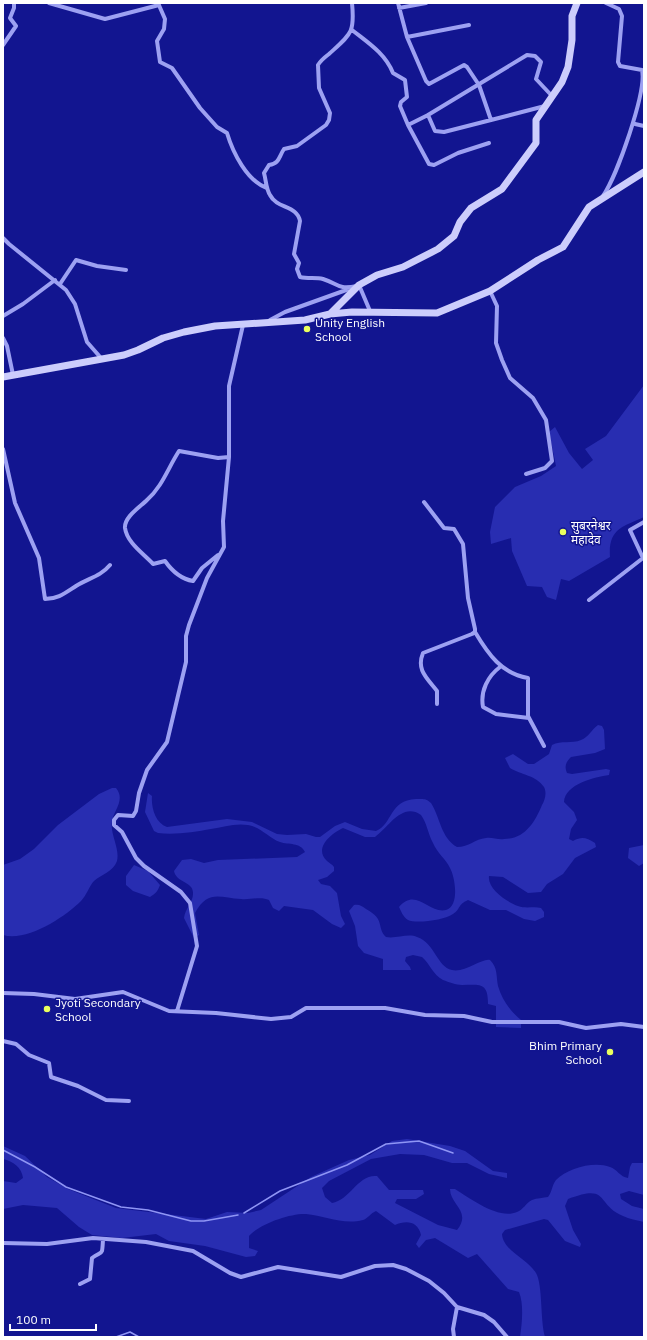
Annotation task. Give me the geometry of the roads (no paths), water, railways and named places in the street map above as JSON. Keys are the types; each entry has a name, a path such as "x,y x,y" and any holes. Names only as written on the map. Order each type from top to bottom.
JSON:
{"street":[{"path":"3,44 16,26 10,18 14,8 14,3"},
{"path":"49,3 105,19 159,4 165,20 164,29 157,41 160,62 172,68 200,108 217,128 227,133 230,144 247,171 259,185 268,188"},
{"path":"352,3 354,23 352,30 347,38 318,65 319,88 330,113 326,125 297,146 284,149 279,161 276,164 269,165 264,173 270,195 278,204 295,211 299,215 300,221 294,254 299,263 297,269 300,277 321,278 335,286 348,288 359,285"},
{"path":"398,3 407,37 426,81 429,84 435,82 464,65 467,66 479,85 491,120"},
{"path":"399,8 426,3"},
{"path":"267,322 286,312 359,285 377,275 409,264 438,249 454,236 460,222 471,208 502,189 536,143 536,120 562,82 568,67 572,40 572,16 577,3"},
{"path":"603,197 613,180 635,124 643,93 642,70 620,66 618,62 622,16 619,9 606,3"},
{"path":"407,37 469,24"},
{"path":"352,30 379,52 389,64 392,73 405,80 407,97 400,106 408,126 429,164 434,165 458,153 489,143"},
{"path":"408,126 531,54 541,62 536,79 552,96"},
{"path":"428,115 435,131 438,132 545,106"},
{"path":"635,124 644,126"},
{"path":"3,377 138,350 153,342 184,332 215,326 305,320 330,314 370,311 437,313 490,291 538,260 564,247 589,207 644,172"},
{"path":"3,238 60,284 75,304 87,342 101,358"},
{"path":"60,284 76,260 97,266 126,270"},
{"path":"3,316 23,304 55,280"},
{"path":"359,285 370,311"},
{"path":"330,314 359,285"},
{"path":"490,291 496,306 496,343 502,360 510,378 538,404 547,424 547,439 552,461 545,468 526,474"},
{"path":"177,1011 197,946 190,903 181,892 144,866 136,858 122,832 114,825 114,820 118,815 133,816 136,811 139,793 146,770 167,742 186,662 186,636 189,625 207,578 224,547 223,521 228,457 230,380 243,325"},
{"path":"3,338 7,346 13,375"},
{"path":"3,449 15,503 39,558 44,599 62,596 76,586 101,574 110,565"},
{"path":"221,553 202,568 193,581 187,580 164,562 154,564 134,545 126,532 125,527 129,518 151,496 162,481 179,451 218,458 228,457"},
{"path":"424,502 444,528 454,529 463,544 468,598 475,632 500,667 516,676 528,678 529,718 544,746"},
{"path":"589,600 643,558 642,552 630,530 644,522"},
{"path":"437,704 437,691 427,680 420,666 423,653 475,632"},
{"path":"500,667 486,683 481,698 484,707 496,714 529,718"},
{"path":"3,993 34,994 75,999 123,992 169,1011 272,1019 291,1017 306,1008 385,1008 400,1009 425,1015 464,1016 492,1022 559,1022 586,1028 609,1027 621,1024 644,1027"},
{"path":"3,1041 16,1044 29,1055 49,1063 51,1077 78,1086 106,1100 129,1101"},
{"path":"3,1243 47,1244 79,1239 138,1241 187,1249 197,1253 230,1273 241,1277 263,1270 285,1267 341,1277 375,1266 393,1265 406,1269 429,1281 444,1293 457,1307 484,1315 494,1322 507,1337"},
{"path":"80,1284 90,1279 92,1258 100,1255 102,1252 103,1239"},
{"path":"454,1337 453,1329 457,1307"}],"waterway":[{"path":"244,1213 280,1191 347,1165 386,1144 419,1141 453,1153"},
{"path":"3,1150 35,1167 66,1187 121,1207 148,1210 191,1221 204,1221 238,1215"},
{"path":"116,1337 130,1332 139,1337"}],"place":[{"name":"Unity English School","path":"307,329"},
{"name":"सुबरनेश्वर महादेव","path":"563,532"},
{"name":"Jyoti Secondary School","path":"47,1009"},
{"name":"Bhim Primary School","path":"610,1052"}]}
